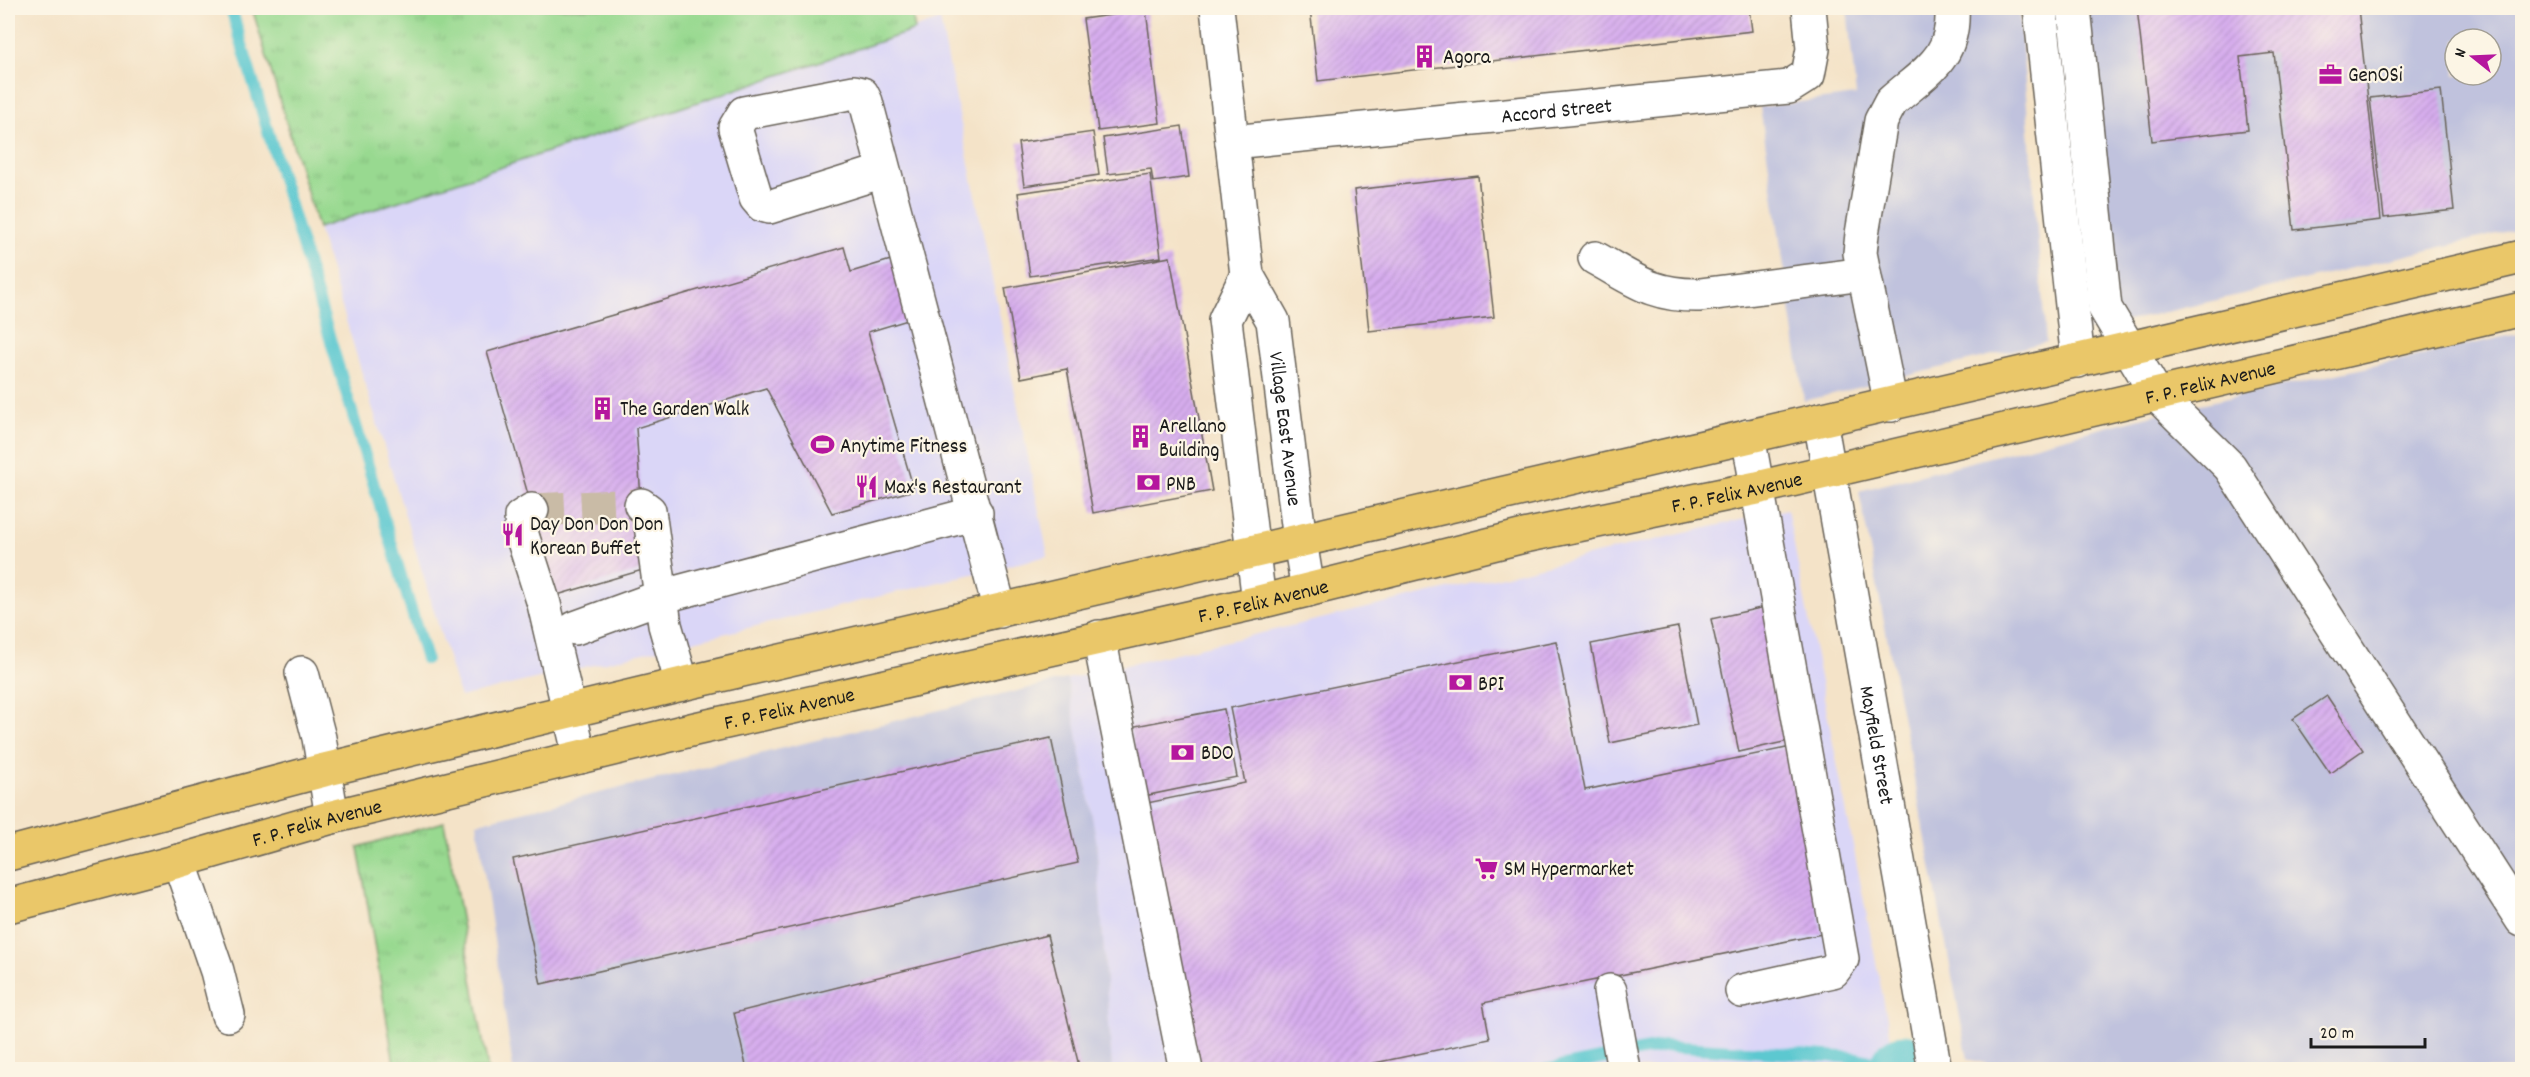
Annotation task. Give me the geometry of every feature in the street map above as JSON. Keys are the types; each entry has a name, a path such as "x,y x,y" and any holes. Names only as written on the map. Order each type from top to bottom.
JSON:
{"main road":[{"path":"8,854 324,770 568,711 2523,257"},
{"name":"F. P. Felix Avenue","path":"8,906 179,861 332,817 580,757 1259,602 1524,536 1757,488 2523,309"}],"street":[{"name":"Village East Avenue","path":"1217,8 1247,275 1274,321 1308,590"},
{"name":"Accord Street","path":"1232,142 1789,87 1808,75 1813,49 1809,8"},
{"path":"1891,405 1860,253 1881,121 1891,102 1945,53 1953,28 1952,8"},
{"path":"2040,8 2078,361"},
{"path":"2074,8 2105,308 2157,395 2230,467 2523,920"},
{"path":"883,171 770,207 762,205 756,198 735,128 744,112 854,92 862,94 867,102 883,171 976,513 1000,611"},
{"path":"1595,258 1654,290 1675,296 1700,295 1864,274"},
{"path":"1247,275 1225,320 1259,602"},
{"name":"Mayfield Street","path":"1820,420 1935,1070"},
{"path":"1742,991 1833,971 1842,959 1748,436"},
{"path":"1243,466 1290,457"},
{"path":"641,505 649,511 665,625 682,684"},
{"path":"532,510 521,517 522,535 544,604 580,757"},
{"path":"575,628 660,597 976,513"},
{"path":"1099,637 1186,1070"},
{"path":"302,673 319,738 332,817"},
{"path":"179,861 217,971 228,1015"},
{"path":"1610,992 1624,1070"}],"shaded area":[{"path":"1847,8 2019,8 2046,342 1804,401 1760,107 1856,95"},
{"path":"2048,8 2522,8 2522,228 2077,333"},
{"path":"940,20 1048,556 460,697 318,228"},
{"path":"2522,333 2522,1069 2012,1070 1968,1059 1859,491 2160,413"},
{"path":"1787,509 1897,1069 1112,1069 1096,839 1067,679"},
{"path":"1067,679 1096,839 1112,1069 513,1069 477,823"}],"green space":[{"path":"252,8 911,8 915,30 318,228"},
{"path":"444,822 488,1069 395,1069 358,847"}],"building":[{"name":"Agora","path":"1310,8 1749,8 1752,31 1318,81"},
{"path":"2137,8 2234,8 2235,11 2261,8 2358,8 2381,220 2294,230 2274,53 2240,57 2248,130 2152,141"},
{"path":"1146,10 1160,123 1098,131 1083,19"},
{"path":"2441,90 2454,210 2384,218 2370,98"},
{"path":"1182,126 1189,177 1153,182 1151,169 1108,174 1103,138"},
{"path":"1093,132 1099,175 1024,186 1018,143"},
{"path":"1150,174 1161,257 1030,276 1018,193"},
{"path":"1478,176 1494,317 1369,331 1354,190"},
{"name":"The Garden Walk","path":"844,247 851,272 894,259 911,319 868,332 914,490 832,513 766,388 636,428 646,569 557,595 487,352"},
{"path":"1170,257 1212,491 1093,513 1067,369 1021,378 1005,288"},
{"path":"1765,607 1793,740 1739,752 1711,619"},
{"path":"1678,627 1697,725 1610,743 1591,644"},
{"name":"SM Hypermarket","path":"1556,641 1585,790 1791,747 1822,934 1483,1003 1490,1039 1341,1070 1200,1070 1147,803 1245,783 1230,708"},
{"path":"2327,696 2363,750 2330,773 2293,719"},
{"name":"BDO","path":"1224,709 1237,777 1144,796 1130,727"},
{"path":"1051,738 1078,863 541,984 513,859"},
{"path":"1047,935 1080,1070 747,1070 734,1013"}],"waterway":[{"path":"231,8 426,659"},
{"path":"1546,1070 1665,1046 1857,1058 1904,1069"}],"tunnel":[{"path":"532,510 641,505"}],"place":[{"name":"Agora","path":"1425,56"},
{"name":"GenOSi","path":"2330,74"},
{"name":"The Garden Walk","path":"602,408"},
{"name":"Arellano Building","path":"1141,437"},
{"name":"Anytime Fitness","path":"822,445"},
{"name":"PNB","path":"1148,483"},
{"name":"Max's Restaurant","path":"866,486"},
{"name":"Day Don Don Don Korean Buffet","path":"512,535"},
{"name":"BPI","path":"1460,683"},
{"name":"BDO","path":"1183,752"},
{"name":"SM Hypermarket","path":"1486,868"}]}
